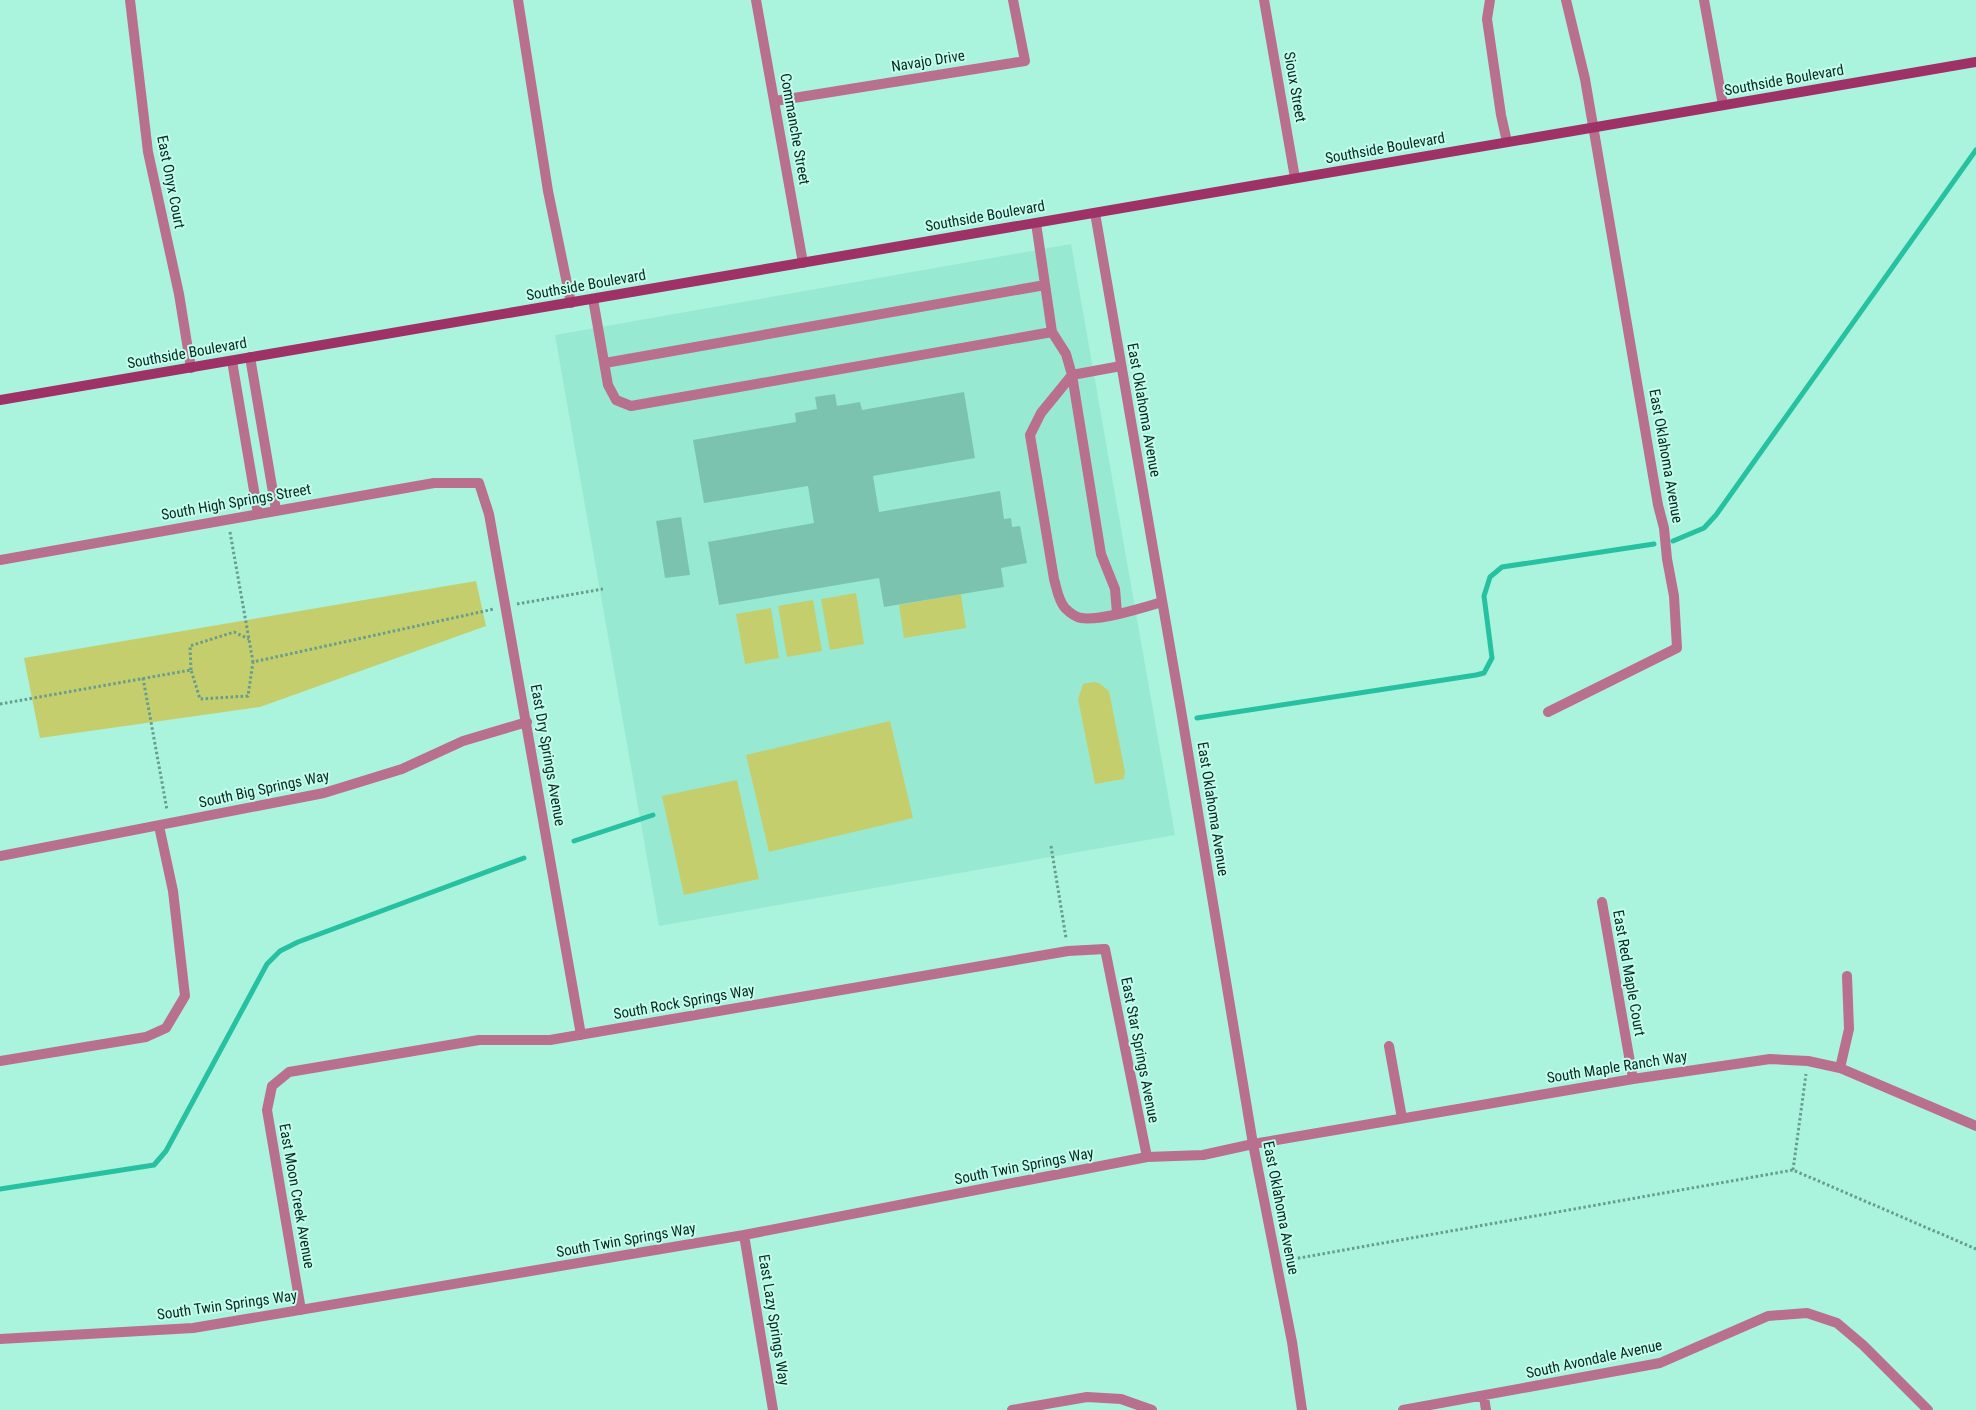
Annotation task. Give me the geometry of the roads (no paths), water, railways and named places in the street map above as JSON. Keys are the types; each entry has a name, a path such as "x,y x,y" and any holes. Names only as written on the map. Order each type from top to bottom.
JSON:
{"main road":[{"name":"Southside Boulevard","path":"0,400 1976,62"}],"street":[{"name":"East Onyx Court","path":"130,0 148,152 179,294 191,368"},
{"path":"518,0 548,191 571,303"},
{"name":"Commanche Street","path":"756,0 803,263"},
{"name":"Navajo Drive","path":"774,101 1026,61 1013,0"},
{"name":"Sioux Street","path":"1264,0 1295,178"},
{"path":"1490,0 1487,19 1501,115 1507,142"},
{"path":"1566,0 1585,79 1593,128"},
{"path":"1704,0 1723,105"},
{"name":"East Oklahoma Avenue","path":"1548,712 1677,648 1674,596 1667,559 1664,528 1658,504 1593,128"},
{"name":"East Oklahoma Avenue","path":"1094,213 1162,602 1253,1144 1277,1262 1302,1410"},
{"path":"1036,223 1052,332 1066,354 1072,375 1101,554 1115,590 1117,613"},
{"path":"605,363 1045,286"},
{"path":"593,299 608,385 616,400 631,406 1052,332"},
{"path":"250,357 276,510"},
{"path":"232,361 258,514"},
{"path":"1121,366 1072,375 1041,413 1030,435 1054,579 1064,608 1071,614 1081,618 1117,613 1162,602"},
{"name":"South High Springs Street","path":"0,560 434,483 479,483"},
{"name":"East Dry Springs Avenue","path":"479,483 489,514 581,1035"},
{"name":"South Big Springs Way","path":"0,856 324,793 402,769 464,741 527,722"},
{"path":"0,1061 146,1037 166,1028 185,996 165,825"},
{"name":"East Red Maple Court","path":"1602,902 1633,1078"},
{"name":"South Rock Springs Way","path":"272,1086 289,1072 479,1040 550,1040 1068,951 1105,950"},
{"name":"East Star Springs Avenue","path":"1105,950 1146,1157"},
{"path":"1840,1068 1849,1029 1847,976"},
{"path":"1389,1046 1402,1118"},
{"name":"South Maple Ranch Way","path":"1253,1144 1633,1078 1770,1059 1808,1061 1840,1068 1976,1126"},
{"name":"East Moon Creek Avenue","path":"272,1086 267,1110 301,1310"},
{"name":"South Twin Springs Way","path":"0,1338 193,1328 744,1235 1146,1157 1203,1155 1253,1144"},
{"name":"East Lazy Springs Way","path":"744,1235 773,1410"},
{"name":"South Avondale Avenue","path":"1403,1410 1484,1397 1660,1363 1768,1316 1807,1313 1837,1323 1863,1345 1928,1410"},
{"path":"1012,1410 1087,1397 1122,1399 1152,1410"},
{"path":"1484,1397 1486,1410"}],"waterway":[{"path":"1673,541 1704,528 1716,515 1976,150"},
{"path":"1197,718 1484,673 1492,658 1484,596 1490,577 1502,567 1654,544"},
{"path":"574,841 653,815"},
{"path":"0,1189 154,1165 166,1151 267,964 280,951 298,942 524,858"}]}
